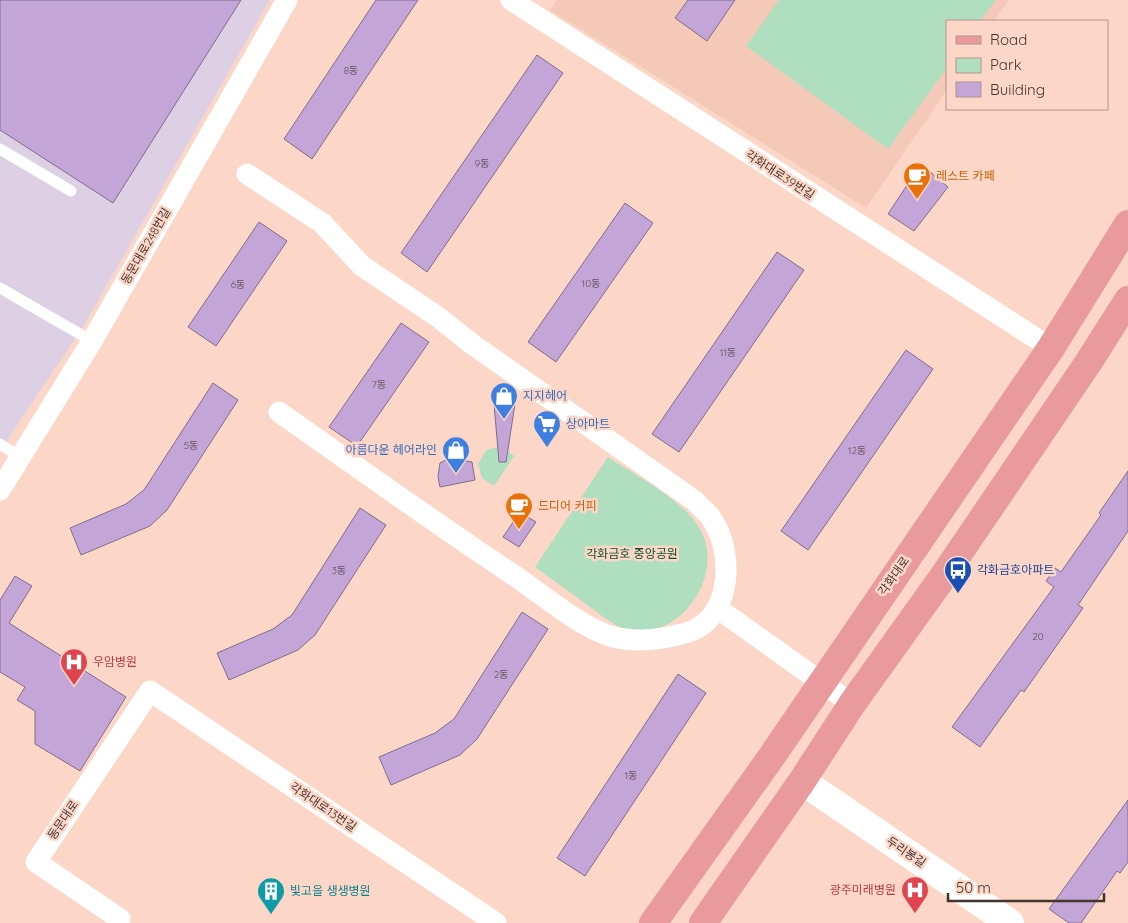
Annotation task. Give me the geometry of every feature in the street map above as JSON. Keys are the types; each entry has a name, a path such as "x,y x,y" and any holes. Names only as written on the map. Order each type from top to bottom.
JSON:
{"main road":[{"name":"각화대로","path":"653,923 1051,348 1128,224"},
{"path":"703,923 802,781 852,704 940,581 1088,363 1128,300"}],"street":[{"name":"동문대로248번길","path":"0,490 92,340 287,0"},
{"name":"각화대로39번길","path":"511,0 1051,348"},
{"path":"247,174 322,223 362,266 438,317 472,344 695,502 714,522 723,551 725,587 722,600 710,618 696,629 680,634 657,639 634,640 608,635 584,622 499,566 279,412"},
{"path":"717,608 852,704"},
{"name":"동문대로","path":"117,923 120,919 36,862 150,691"},
{"name":"각화대로13번길","path":"150,691 496,923"},
{"name":"두리봉길","path":"802,781 1010,923"}],"lane":[{"path":"0,150 71,192"},
{"path":"0,288 92,340"},
{"path":"0,444 20,457"}],"shaded area":[{"path":"0,0 270,0 83,327 0,451"},
{"path":"557,0 1009,0 995,20 946,20 946,91 866,208 550,10"}],"green space":[{"path":"779,0 996,0 981,20 946,20 946,69 888,149 746,46"},
{"path":"502,446 514,456 494,486 482,478 478,464 486,450"},
{"name":"각화금호 중앙공원","path":"608,457 658,489 683,508 700,529 707,548 707,567 702,586 692,603 678,617 661,627 642,631 622,628 605,618 535,567"}],"building":[{"path":"0,0 241,0 113,203 0,130"},
{"path":"376,0 418,0 312,159 284,139"},
{"path":"688,0 735,0 707,41 675,18"},
{"path":"537,55 563,73 427,272 401,253"},
{"name":"레스트 카페","path":"921,164 948,187 914,231 888,214"},
{"path":"625,203 653,223 556,362 528,342"},
{"path":"259,222 287,241 216,346 188,327"},
{"path":"777,252 804,270 679,452 652,434"},
{"path":"401,323 429,342 357,446 329,427"},
{"path":"906,350 933,369 808,550 781,531"},
{"path":"213,383 238,400 167,510 150,526 81,555 70,528 126,504 144,490"},
{"name":"지지헤어","path":"494,404 515,404 506,462 499,462"},
{"name":"아름다운 헤어라인","path":"449,458 472,462 475,480 440,487 438,477 440,463"},
{"path":"1128,471 1128,531 1078,605 1083,608 1024,692 1021,690 980,747 952,727 1054,587 1046,581 1055,568 1061,572 1101,515 1099,513"},
{"path":"360,508 386,525 315,635 298,650 229,680 217,653 273,629 292,615"},
{"name":"드디어 커피","path":"520,512 536,522 519,547 503,537"},
{"path":"15,576 32,586 9,623 126,697 80,771 35,744 35,711 17,700 25,687 0,672 0,600"},
{"path":"522,612 548,629 477,739 460,755 391,785 379,757 435,733 454,719"},
{"path":"678,674 706,693 585,876 557,858"},
{"path":"1128,800 1128,862 1120,873 1117,871 1081,923 1069,923 1049,909"}],"place":[{"name":"레스트 카페","path":"917,200"},
{"name":"지지헤어","path":"504,420"},
{"name":"상아마트","path":"547,448"},
{"name":"아름다운 헤어라인","path":"456,474"},
{"name":"드디어 커피","path":"519,530"},
{"name":"각화금호아파트","path":"958,594"},
{"name":"우암병원","path":"74,686"},
{"name":"광주미래병원","path":"915,914"},
{"name":"빛고을 생생병원","path":"271,915"}]}
